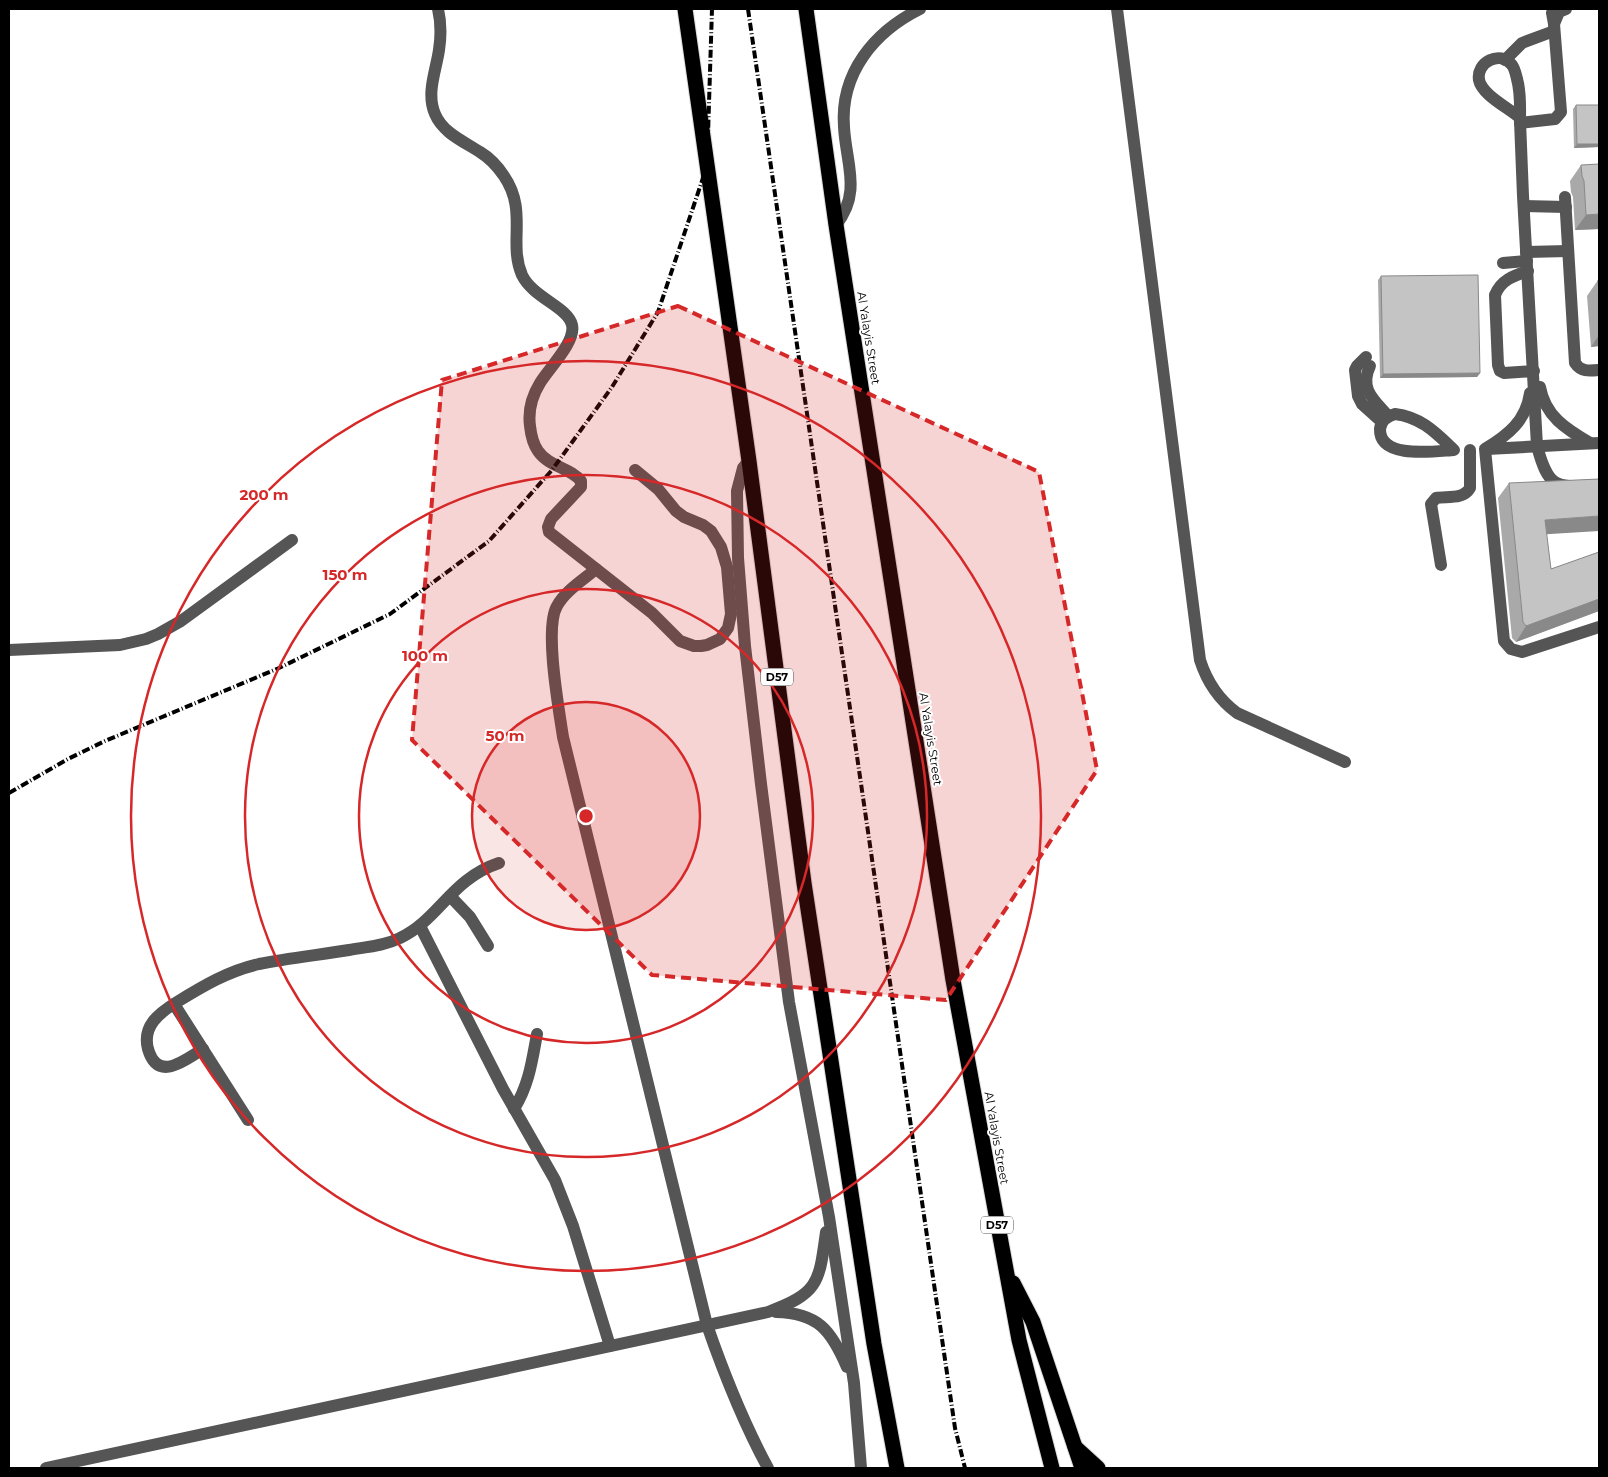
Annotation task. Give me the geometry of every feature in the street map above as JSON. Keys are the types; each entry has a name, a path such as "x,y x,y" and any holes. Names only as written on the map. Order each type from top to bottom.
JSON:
{"highway":[{"name":"D57","path":"686,9 749,461 807,902 874,1344 898,1468"},
{"name":"Al Yalayis Street","path":"806,9 836,225 953,980 1019,1340 1052,1468"},
{"path":"1005,1269 1033,1322 1082,1468"},
{"path":"1074,1446 1098,1468"}],"street":[{"path":"438,9 439,49 431,93 435,113 445,128 490,160 505,177 517,208 518,255 523,277 537,294 566,313 572,325 571,338 535,393 530,412 530,424 534,443 538,451 553,464 576,476 581,481 581,487 551,519 548,527 550,532 646,608 674,635 687,644 694,646 708,645 720,639 728,628 731,614 729,587 722,547 718,539 703,525 684,517 676,511 658,489 635,470"},
{"path":"836,225 847,208 852,190 844,126 847,94 851,79 862,58 877,38 902,18 920,9"},
{"path":"1117,9 1202,665 1214,691 1237,713 1345,762"},
{"path":"1553,9 1561,112 1555,118 1520,120 1490,96 1479,83 1479,74 1482,66 1488,60 1497,58 1505,60 1512,65 1519,84 1520,120 1524,206 1537,446 1546,472 1556,484 1564,486 1599,485"},
{"path":"1505,60 1522,43 1554,27 1557,15 1566,9"},
{"path":"1524,206 1566,202 1575,363 1584,371 1599,370"},
{"path":"1503,267 1527,264 1568,251"},
{"path":"1527,264 1504,281 1498,287 1495,295 1498,365 1500,371 1504,373 1534,371"},
{"path":"1368,362 1367,390 1385,419"},
{"path":"1534,371 1538,377 1544,402 1548,410 1562,425 1594,443"},
{"path":"1485,449 1503,439 1518,424 1528,405 1531,377 1534,371"},
{"path":"1454,450 1423,422 1404,414 1395,414 1385,419 1380,430 1384,440 1391,448 1402,452 1470,450 1594,443"},
{"path":"1485,449 1504,641 1511,648 1522,652 1599,627"},
{"path":"1441,565 1431,504 1436,498 1463,496 1468,493 1470,488 1470,450"},
{"path":"749,461 743,468 737,491 738,558 746,656 789,1002 828,1217 854,1383 862,1468"},
{"path":"9,650 120,644 146,639 181,621 292,540"},
{"path":"596,569 560,600 552,616 554,666 559,712 568,762 707,1325 739,1408 768,1468"},
{"path":"203,1049 175,1066 158,1065 151,1057 147,1042 150,1026 158,1015 174,1004 217,978 238,970 259,964 376,946 399,938 420,926 471,877 487,867 499,863"},
{"path":"450,896 470,916 488,946"},
{"path":"420,926 565,1202 610,1346"},
{"path":"174,1004 248,1120"},
{"path":"514,1108 523,1093 530,1074 537,1034"},
{"path":"46,1468 768,1312 804,1296 816,1281 822,1264 828,1217"},
{"path":"768,1312 800,1314 824,1329 837,1345 854,1383"}],"highlighted area":[{"path":"678,306 1039,472 1097,770 946,1000 652,975 412,740 442,380"}],"building":[{"path":"1576,105 1599,105 1599,144 1577,144"},
{"path":"1599,164 1599,214 1586,215 1581,165"},
{"path":"1478,275 1480,373 1383,374 1381,276"},
{"path":"1599,479 1599,516 1545,520 1551,569 1599,552 1599,599 1526,626 1523,622 1509,483"}],"railway":[{"path":"9,793 68,759 105,741 279,668 390,614 489,541 552,470 612,387 658,312 707,166 712,9"},
{"path":"748,9 955,1428 965,1468"}]}
